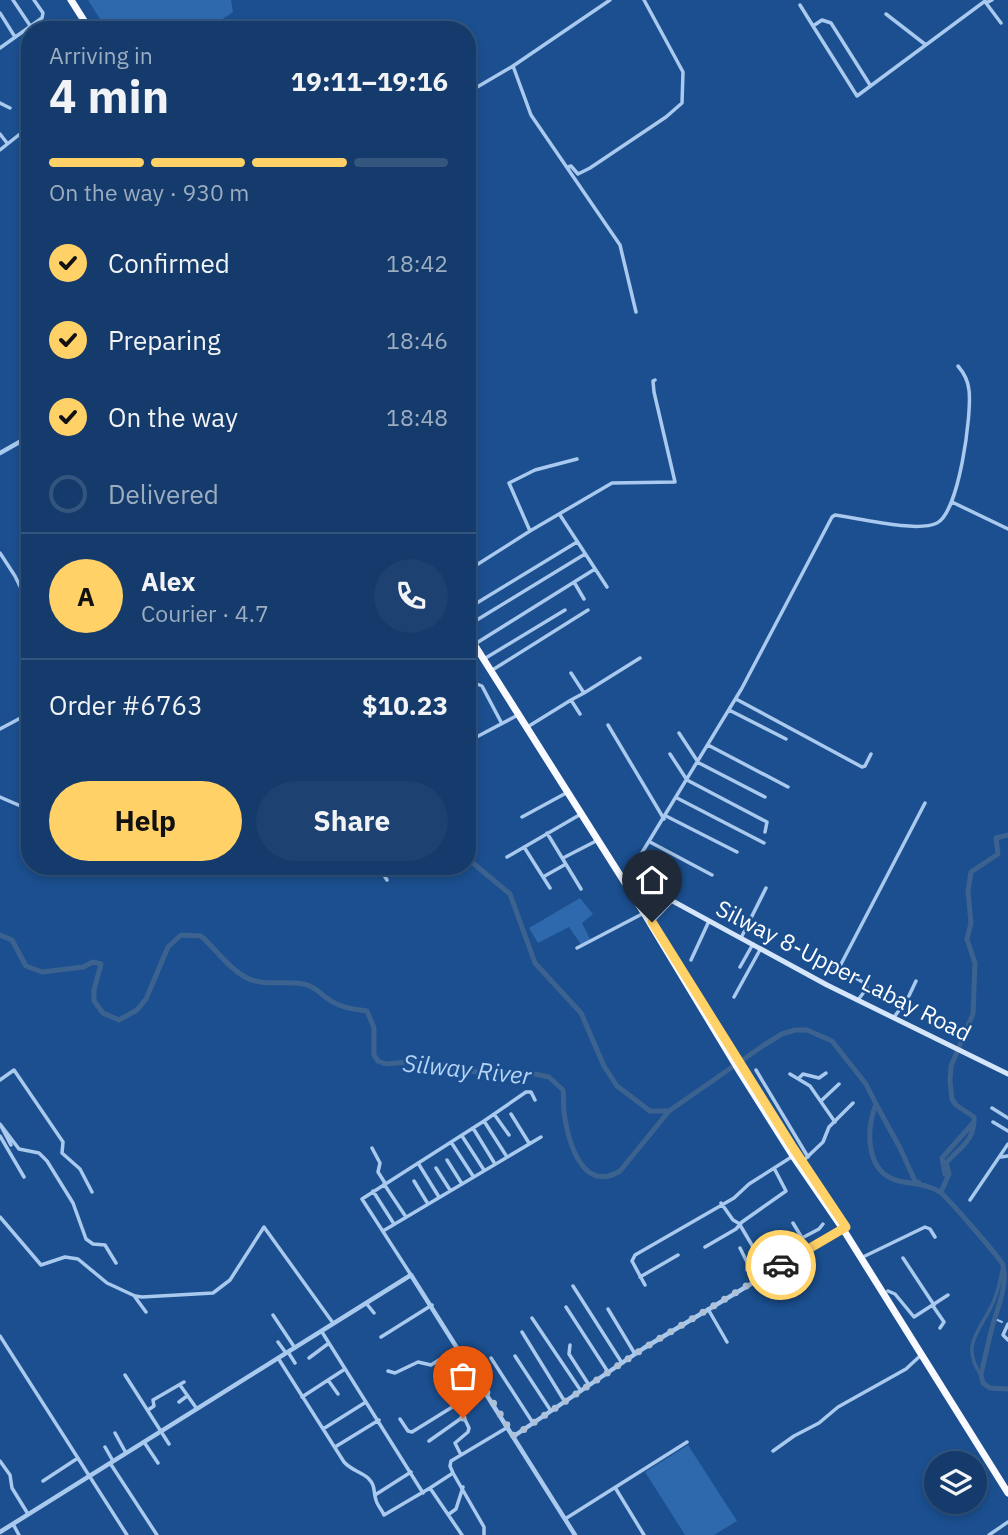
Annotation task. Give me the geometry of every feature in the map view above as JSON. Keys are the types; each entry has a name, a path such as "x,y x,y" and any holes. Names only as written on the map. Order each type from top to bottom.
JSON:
{"highway":[{"path":"68,0 79,21"},
{"path":"68,0 83,21"},
{"path":"476,643 731,1053"},
{"path":"485,659 494,669 652,922 793,1157 865,1256 1008,1486"},
{"path":"742,1071 805,1160 1008,1493"}],"main road":[{"name":"Silway 8-Upper Labay Road","path":"625,880 634,880 858,1000 1008,1074"}],"street":[{"path":"13,0 27,21"},
{"path":"35,0 43,17 38,21"},
{"path":"476,88 610,0"},
{"path":"567,167 571,166 578,174 590,168 666,117 682,103 683,72 644,0"},
{"path":"800,5 857,96 985,1 992,0"},
{"path":"985,1 1001,23"},
{"path":"0,13 15,37"},
{"path":"886,14 926,45"},
{"path":"813,26 823,20 831,23 870,85"},
{"path":"0,47 21,33"},
{"path":"513,66 531,115 620,245 636,312"},
{"path":"0,103 10,108"},
{"path":"0,150 21,133"},
{"path":"0,134 7,143"},
{"path":"625,880 736,699 833,516 835,514 903,526 932,525 944,516 953,502 962,457 969,395 968,381 958,366"},
{"path":"476,565 614,482 675,482 654,391 655,380"},
{"path":"0,453 21,441"},
{"path":"530,531 509,483 535,470 577,459"},
{"path":"953,502 1008,528"},
{"path":"560,515 607,587"},
{"path":"476,604 578,542"},
{"path":"0,553 21,588"},
{"path":"476,623 585,554"},
{"path":"476,643 595,569"},
{"path":"574,582 584,599"},
{"path":"485,659 565,610"},
{"path":"494,669 588,610"},
{"path":"530,726 640,657"},
{"path":"571,673 584,693"},
{"path":"476,685 482,686 502,722"},
{"path":"736,699 862,766 865,766 871,754"},
{"path":"571,701 580,714"},
{"path":"729,710 786,739"},
{"path":"476,737 520,715"},
{"path":"0,729 21,718"},
{"path":"608,724 665,818 737,852"},
{"path":"679,733 698,762 765,797"},
{"path":"708,745 788,787"},
{"path":"670,754 687,780 767,822 765,832"},
{"path":"522,817 568,792"},
{"path":"0,797 21,806"},
{"path":"677,798 764,843"},
{"path":"839,968 925,803"},
{"path":"507,857 581,814"},
{"path":"547,833 580,889"},
{"path":"563,858 598,840"},
{"path":"650,842 712,875"},
{"path":"524,847 550,888"},
{"path":"642,855 651,861 650,866 654,868"},
{"path":"543,877 566,864"},
{"path":"384,875 387,880"},
{"path":"741,938 766,888"},
{"path":"652,922 672,901"},
{"path":"577,948 644,913"},
{"path":"691,960 709,920"},
{"path":"740,967 753,944"},
{"path":"734,997 761,948"},
{"path":"824,959 866,984 867,988 858,1000"},
{"path":"893,1018 911,994 916,982"},
{"path":"0,1080 14,1070 62,1142 62,1153 80,1170 92,1192"},
{"path":"756,1070 805,1160 823,1142 829,1127 853,1103"},
{"path":"799,1078 802,1074 819,1078 826,1073"},
{"path":"790,1074 810,1086 835,1122"},
{"path":"821,1101 839,1084"},
{"path":"535,1100 531,1093 526,1092 362,1199 432,1305 575,1535"},
{"path":"992,1108 1008,1118"},
{"path":"494,1114 509,1135"},
{"path":"511,1114 529,1143"},
{"path":"484,1121 507,1157"},
{"path":"993,1122 1008,1131"},
{"path":"11,1145 0,1124 19,1149 39,1153 47,1161 73,1203 86,1239 93,1244 105,1245 116,1263"},
{"path":"473,1128 495,1164"},
{"path":"0,1136 24,1177"},
{"path":"462,1136 484,1170"},
{"path":"383,1231 541,1137"},
{"path":"451,1142 473,1177"},
{"path":"970,1200 1008,1144"},
{"path":"372,1148 380,1163 378,1172 406,1217"},
{"path":"1000,1157 1008,1156"},
{"path":"645,1285 632,1261 635,1255 721,1203 734,1198 793,1157"},
{"path":"447,1160 461,1184"},
{"path":"418,1163 440,1197"},
{"path":"436,1168 451,1190"},
{"path":"705,1247 786,1191 774,1168"},
{"path":"414,1181 428,1204"},
{"path":"373,1191 394,1224"},
{"path":"721,1203 733,1220 740,1224 762,1262"},
{"path":"0,1217 41,1265 65,1257 78,1259 98,1277 135,1296 213,1293 230,1280 264,1227 333,1323"},
{"path":"793,1223 803,1238 811,1242"},
{"path":"740,1248 747,1262 746,1271 819,1229 823,1224"},
{"path":"865,1256 925,1227 930,1229 935,1237"},
{"path":"514,1436 635,1354 845,1228"},
{"path":"640,1277 678,1255"},
{"path":"902,1258 944,1322 940,1328"},
{"path":"0,1532 411,1275"},
{"path":"573,1286 622,1363"},
{"path":"888,1292 896,1296 914,1317 948,1295"},
{"path":"135,1296 146,1312"},
{"path":"366,1303 374,1313"},
{"path":"380,1336 432,1305"},
{"path":"566,1307 608,1372"},
{"path":"608,1309 635,1354"},
{"path":"708,1309 727,1342"},
{"path":"273,1315 295,1348"},
{"path":"532,1318 581,1391"},
{"path":"1008,1324 1003,1335 1008,1340"},
{"path":"321,1331 423,1493"},
{"path":"522,1332 565,1402"},
{"path":"0,1336 127,1535"},
{"path":"278,1342 295,1363"},
{"path":"309,1358 329,1343"},
{"path":"570,1345 569,1354 589,1385"},
{"path":"388,1371 395,1373 418,1362 431,1365 458,1348"},
{"path":"773,1451 826,1418 838,1406 906,1369 922,1355"},
{"path":"515,1356 551,1411"},
{"path":"278,1358 349,1468 368,1479 375,1488 375,1495 384,1515 453,1473"},
{"path":"491,1358 533,1423"},
{"path":"302,1397 345,1369"},
{"path":"125,1376 169,1444"},
{"path":"328,1380 338,1394"},
{"path":"148,1410 154,1406 153,1401 182,1384 197,1409"},
{"path":"400,1419 412,1433 484,1388"},
{"path":"179,1402 187,1396"},
{"path":"323,1429 366,1402"},
{"path":"458,1405 469,1430 455,1444 462,1456"},
{"path":"429,1441 463,1418"},
{"path":"335,1447 379,1420"},
{"path":"484,1535 484,1527 450,1466 452,1461 508,1427"},
{"path":"114,1433 127,1453"},
{"path":"565,1519 687,1442"},
{"path":"144,1443 158,1463"},
{"path":"105,1447 157,1535"},
{"path":"43,1480 78,1458"},
{"path":"0,1461 10,1475 12,1488 28,1514"},
{"path":"375,1495 411,1472"},
{"path":"449,1514 456,1508 463,1487"},
{"path":"430,1488 462,1535"},
{"path":"615,1489 644,1535"},
{"path":"989,1535 1008,1522"},
{"path":"13,1524 19,1535"}],"shaded area":[{"path":"88,0 231,0 233,12 220,21 101,21"},
{"path":"580,898 593,914 582,923 591,941 582,946 569,927 538,943 529,928"},
{"path":"688,1445 737,1521 714,1535 685,1535 645,1472"}],"waterway":[{"path":"941,1192 949,1174 946,1163 966,1143 974,1125 974,1117 956,1105 952,1099 950,1081 951,1066 973,1014 975,963 967,939 971,923 968,891 971,872 998,854 996,838 1008,835"},
{"path":"476,866 510,894 535,963 581,1013 604,1066 617,1086 650,1111 669,1111"},
{"name":"Silway River","path":"0,935 12,940 26,966 42,972 83,967 93,962 101,964 94,1001 103,1013 119,1020 137,1010 146,999 168,947 181,935 201,936 245,977 266,983 304,984 339,1005 367,1011 374,1028 374,1055 378,1061 386,1064 425,1060 487,1074 517,1072 549,1077 563,1090 566,1124 573,1149 579,1161 596,1176 607,1176 620,1171 669,1111 782,1034 807,1030 832,1041 866,1084 876,1104 870,1138 874,1160 880,1169 899,1181 940,1192 1003,1265 1003,1289 981,1375 983,1383 990,1388 1008,1389"},
{"path":"876,1104 915,1181 919,1183"},
{"path":"945,1174 942,1158 973,1123"},
{"path":"981,1375 972,1355 972,1346 995,1298 1003,1265"},
{"name":"Silway River","path":"995,1319 1002,1322"}],"way so far":[{"path":"463,1418 458,1405 484,1388 514,1436 644,1348 781,1265"}],"route":[{"path":"652,922 846,1227 781,1265"}]}
